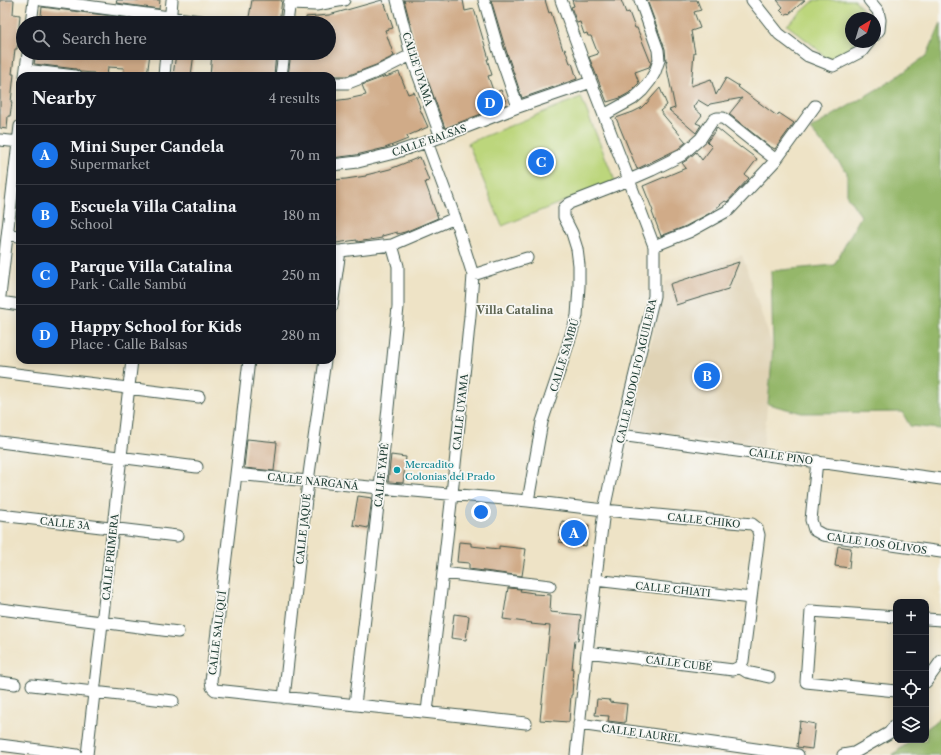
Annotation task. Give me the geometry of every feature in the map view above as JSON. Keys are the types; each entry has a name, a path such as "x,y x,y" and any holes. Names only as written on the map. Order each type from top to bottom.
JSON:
{"street":[{"path":"32,16 34,0"},
{"path":"41,0 144,16"},
{"path":"170,16 172,0"},
{"path":"288,16 290,2 316,5 344,0"},
{"name":"CALLE UYAMA","path":"397,0 411,55 441,137"},
{"path":"484,0 498,49 518,108"},
{"name":"CALLE RODOLFO AGUILERA","path":"560,0 654,246 654,296 620,435 604,510 576,755"},
{"path":"604,115 633,99 642,91 655,72 659,60 658,50 640,0"},
{"path":"752,0 779,34 808,56 834,66 862,51 864,48"},
{"path":"869,0 878,12"},
{"path":"336,83 348,82 379,71 411,55"},
{"path":"26,72 27,60"},
{"path":"164,72 165,60"},
{"path":"282,72 283,60"},
{"name":"CALLE BALSAS","path":"336,165 358,162 394,153 591,82"},
{"path":"654,246 689,232 729,210 776,160 815,106"},
{"path":"629,180 682,155 701,138 713,120 717,118 723,118 776,160"},
{"path":"0,140 16,142"},
{"name":"CALLE UYAMA","path":"427,142 455,218 473,275 452,494 427,712"},
{"path":"0,296 16,167"},
{"name":"CALLE SAMBÚ","path":"528,501 542,422 577,316 579,265 577,248 564,217 564,208 570,203 629,180"},
{"path":"336,251 392,245 455,218"},
{"path":"8,235 16,236"},
{"name":"CALLE YAPÉ","path":"355,705 380,488 398,307 398,266 392,245"},
{"path":"473,275 527,258"},
{"path":"0,302 16,304"},
{"name":"CALLE PRIMERA","path":"87,755 132,364"},
{"name":"CALLE SALUQUÍ","path":"249,364 211,681 212,687 215,690 284,698 526,723"},
{"name":"CALLE JAQUÉ","path":"284,698 308,480 323,364"},
{"path":"0,372 199,397"},
{"name":"CALLE PINO","path":"620,435 941,478"},
{"path":"0,442 197,466"},
{"name":"CALLE LOS OLIVOS","path":"817,461 811,520 814,530 823,535 941,552"},
{"name":"CALLE NARGANÁ","path":"236,474 528,501 604,510"},
{"name":"CALLE CHIKO","path":"604,510 752,524 757,528 759,535 752,598 743,661 739,667"},
{"name":"CALLE 3A","path":"0,515 177,536"},
{"path":"443,573 550,586"},
{"name":"CALLE CHIATI","path":"595,580 752,598"},
{"path":"0,608 178,632"},
{"path":"893,617 811,611 806,682 893,691"},
{"path":"929,619 941,620"},
{"name":"CALLE CUBÉ","path":"587,652 733,670 739,667 747,672 769,677"},
{"path":"929,678 941,661"},
{"path":"0,682 15,684"},
{"path":"32,686 173,701"},
{"name":"CALLE LAUREL","path":"579,724 798,755"},
{"path":"843,755 854,754 889,733 893,728"},
{"path":"0,745 77,755"}],"shaded area":[{"path":"742,255 773,348 763,447 630,431 665,282"}],"green space":[{"path":"815,0 855,0 864,12 845,12 845,48 850,48 845,54 828,60 814,46 787,25"},
{"path":"941,23 941,429 910,426 902,412 802,413 768,404 773,348 771,271 834,265 861,216 847,196 847,172 810,129 894,79 927,55"},
{"path":"581,97 615,181 502,226 468,143"},
{"path":"941,718 941,755 892,755 908,743 929,743 929,727"}],"building":[{"path":"0,0 14,0 13,14 20,15 16,16 16,49 12,74 14,74 12,102 10,116 8,116 7,129 0,128"},
{"path":"117,0 160,0 159,9 116,3"},
{"path":"252,0 282,0 280,16 249,16"},
{"path":"382,0 384,5 385,4 393,28 385,30 394,56 376,65 347,76 336,76 336,72 289,72 290,60 336,60 336,16 318,16 329,15"},
{"path":"404,0 463,0 465,11 474,9 489,59 487,59 492,75 488,76 494,93 501,90 507,104 445,128 418,53"},
{"path":"491,0 545,0 549,13 551,12 563,50 565,49 570,63 572,63 577,79 522,98"},
{"path":"572,0 621,0 626,13 629,12 635,28 637,28 651,63 649,67 635,72 639,83 629,93 620,98 607,102 589,57 598,54 591,36 588,36 587,33 584,34 580,22 577,23 571,7 574,6"},
{"path":"647,0 697,0 701,10 694,12 700,28 691,31 695,53 691,86 711,79 716,95 726,78 739,86 738,87 777,116 779,113 794,123 775,149 769,146 729,114 742,98 710,104 708,106 698,100 693,107 702,115 696,123 701,125 696,133 669,110 675,108 666,64 667,60 666,61 665,49"},
{"path":"777,0 805,0 789,14 788,13 785,15 780,10 783,7"},
{"path":"42,7 112,16 41,16"},
{"path":"35,60 149,60 148,72 124,72 124,68 108,67 107,72 80,72 76,69 34,64"},
{"path":"175,60 193,60 192,72 174,72"},
{"path":"211,60 275,60 274,72 210,72"},
{"path":"399,72 408,94 414,92 428,127 407,136 408,139 385,148 356,155 336,158 336,100 366,95 362,85"},
{"path":"660,88 667,105 660,111 686,142 678,149 637,169 616,118 641,108"},
{"path":"717,128 757,159 745,175 749,178 727,202 725,201 710,213 686,226 661,236 643,186 686,168 682,163 696,152 702,160 712,147 707,142"},
{"path":"420,157 429,181 425,182 438,218 405,232 397,234 397,232 382,236 382,238 357,242 357,240 336,243 336,180 366,176 390,169"},
{"path":"739,262 728,289 676,305 670,284"},
{"path":"247,439 277,442 274,471 244,468"},
{"name":"Mercadito Colonias del Prado","path":"391,455 406,457 403,483 388,482"},
{"path":"358,496 372,498 368,528 353,525"},
{"path":"562,521 589,525 586,546 559,542"},
{"path":"459,542 471,543 471,546 499,549 499,546 526,549 522,576 469,569 469,563 457,562"},
{"path":"838,546 851,548 849,568 835,566"},
{"path":"508,588 521,589 520,591 534,593 533,594 551,595 550,612 581,615 578,641 575,640 569,722 540,720 550,626 503,619"},
{"path":"454,614 469,616 466,640 451,638"},
{"path":"597,699 627,704 625,723 608,721 609,716 595,715"},
{"path":"800,721 815,724 812,749 797,747"}],"place":[{"name":"Happy School for Kids","path":"490,103"},
{"name":"Parque Villa Catalina","path":"541,162"},
{"name":"Escuela Villa Catalina","path":"707,376"},
{"name":"Mercadito Colonias del Prado","path":"397,470"},
{"name":"Mini Super Candela","path":"574,533"}],"district":[{"name":"Villa Catalina","path":"515,310"}]}
